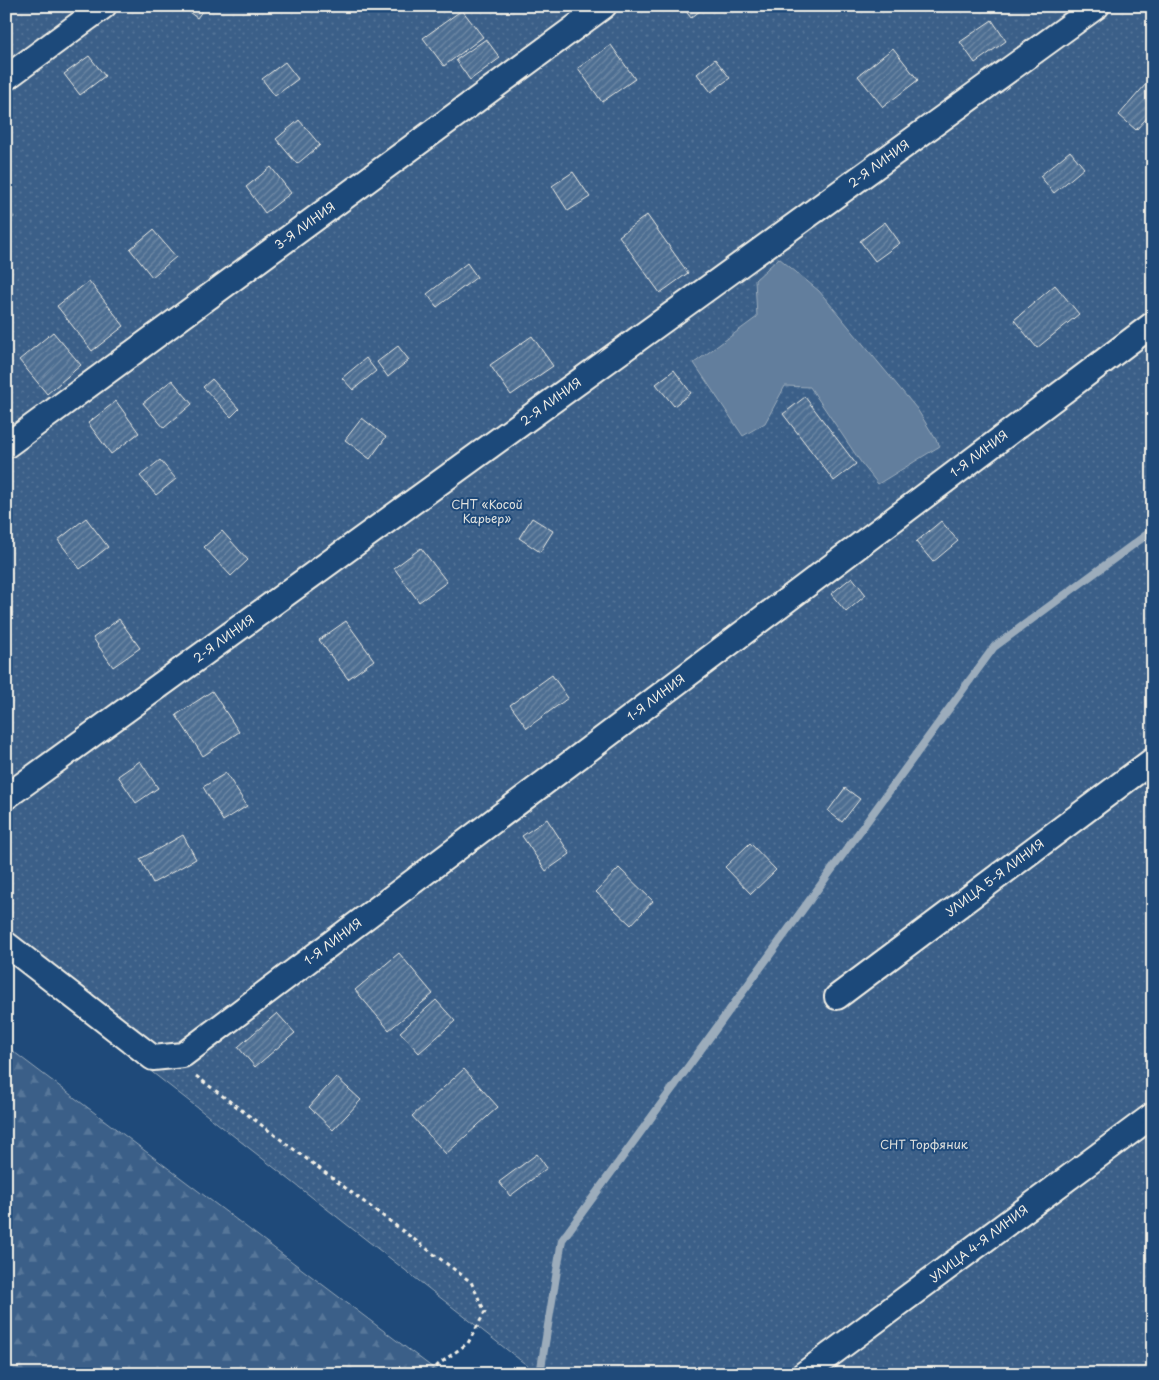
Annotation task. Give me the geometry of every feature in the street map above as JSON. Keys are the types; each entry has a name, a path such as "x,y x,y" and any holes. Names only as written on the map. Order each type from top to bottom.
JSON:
{"street":[{"path":"6,78 104,6"},
{"name":"3-Я ЛИНИЯ","path":"6,446 604,6"},
{"name":"2-Я ЛИНИЯ","path":"6,797 1097,6"},
{"name":"1-Я ЛИНИЯ","path":"183,1055 1153,324"},
{"name":"УЛИЦА 5-Я ЛИНИЯ","path":"837,996 1153,760"},
{"path":"6,944 153,1058 183,1055"},
{"name":"УЛИЦА 4-Я ЛИНИЯ","path":"804,1374 1153,1115"}],"path":[{"path":"183,1055 185,1067 471,1282 485,1312 468,1342 429,1374"}],"green space":[{"name":"СНТ «Косой Карьер»","path":"6,6 1153,6 1153,1374 538,1374 6,958"},
{"path":"6,1046 441,1374 6,1374"}],"shaded area":[{"path":"779,258 819,291 917,409 940,446 878,484 862,464 810,387 785,386 765,423 743,436 694,363 757,317 755,280"}],"building":[{"path":"181,6 206,6 197,18"},
{"path":"682,6 706,6 691,18"},
{"path":"462,10 483,37 444,66 423,38"},
{"path":"992,20 1006,41 975,63 960,42"},
{"path":"486,39 500,58 470,80 456,60"},
{"path":"611,45 635,79 602,102 578,68"},
{"path":"893,48 918,80 883,107 858,76"},
{"path":"89,56 105,76 80,95 64,74"},
{"path":"715,59 730,78 711,92 697,74"},
{"path":"285,62 298,79 275,96 262,79"},
{"path":"1146,84 1153,90 1153,111 1136,130 1119,115"},
{"path":"299,120 320,145 297,164 276,139"},
{"path":"1070,151 1084,168 1054,193 1040,176"},
{"path":"271,167 291,193 265,213 246,187"},
{"path":"573,172 590,197 568,211 552,186"},
{"path":"6,206 14,217 6,223"},
{"path":"647,215 688,273 660,293 619,236"},
{"path":"885,222 900,243 875,261 860,241"},
{"path":"153,230 176,257 152,277 130,249"},
{"path":"467,263 477,277 437,307 427,294"},
{"path":"89,281 124,326 92,351 57,306"},
{"path":"1055,285 1079,314 1037,348 1014,320"},
{"path":"53,332 81,365 47,394 19,360"},
{"path":"532,336 553,366 511,395 490,365"},
{"path":"398,346 409,360 388,377 377,362"},
{"path":"366,358 376,371 353,390 342,378"},
{"path":"674,370 691,393 674,406 656,384"},
{"path":"212,379 239,409 231,417 203,387"},
{"path":"172,380 192,404 164,428 143,403"},
{"path":"805,397 856,464 834,481 783,414"},
{"path":"116,401 139,433 111,454 88,423"},
{"path":"362,418 386,437 370,459 345,440"},
{"path":"160,460 176,479 156,495 140,476"},
{"path":"86,518 108,547 80,569 58,540"},
{"path":"532,518 553,531 540,552 519,538"},
{"path":"941,521 958,541 933,562 916,542"},
{"path":"222,531 248,560 231,576 204,547"},
{"path":"421,548 447,582 419,602 394,568"},
{"path":"852,577 866,595 846,612 831,594"},
{"path":"119,619 140,648 113,667 93,638"},
{"path":"346,621 374,660 348,679 319,640"},
{"path":"552,675 568,698 527,728 510,705"},
{"path":"212,691 239,732 203,756 176,715"},
{"path":"140,761 158,788 136,803 118,776"},
{"path":"226,773 247,806 223,821 203,787"},
{"path":"845,788 860,799 842,822 828,811"},
{"path":"547,819 570,854 546,871 522,836"},
{"path":"183,835 196,859 153,883 140,859"},
{"path":"750,843 776,870 751,894 725,867"},
{"path":"619,868 653,901 631,925 596,892"},
{"path":"399,953 433,994 389,1030 355,990"},
{"path":"436,1000 455,1021 419,1053 400,1032"},
{"path":"277,1013 295,1033 255,1067 238,1047"},
{"path":"464,1069 498,1107 446,1154 412,1116"},
{"path":"336,1077 361,1100 333,1130 309,1107"},
{"path":"537,1154 547,1168 510,1196 499,1182"}],"waterway":[{"path":"540,1374 562,1240 994,647 1153,530"}],"park label":[{"name":"СНТ Торфяник","path":"924,1145"}]}
